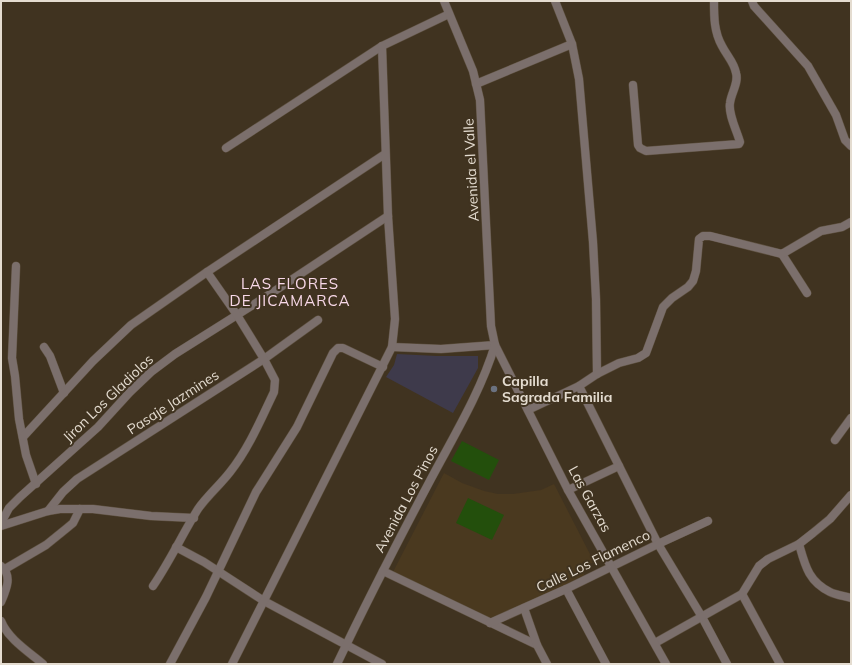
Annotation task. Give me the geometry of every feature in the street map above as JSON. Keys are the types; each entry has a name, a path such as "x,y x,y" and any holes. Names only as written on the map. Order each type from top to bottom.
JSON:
{"street":[{"name":"Avenida el Valle","path":"444,1 476,84 480,100 492,326 495,345"},
{"path":"556,1 572,44 579,79 593,242 596,299 597,374"},
{"path":"633,85 638,145 643,150 739,144 740,142 730,109 730,102 737,75 732,62 722,46 716,32 714,21 714,1"},
{"path":"752,1 754,6 808,66 836,115 844,140 851,146"},
{"path":"226,148 382,46 449,14"},
{"path":"476,84 572,44"},
{"path":"232,664 383,368 392,347 395,319 385,154 382,46"},
{"path":"24,437 93,361 130,325 385,154"},
{"name":"Jiron Los Gladiolos","path":"1,525 10,508 20,497 98,427 130,392 151,372 175,354 388,216"},
{"path":"782,254 820,231 842,227 851,222"},
{"path":"528,410 579,386 597,374 619,364 638,358 646,353 663,307 672,298 688,287 693,280 696,271 699,239 703,236 710,236 782,254 807,293"},
{"path":"16,266 12,358 19,419 30,470 36,484"},
{"path":"153,586 202,504 242,456 274,392 275,380 264,359 237,315 207,272"},
{"name":"Pasaje Jazmines","path":"48,511 63,492 77,479 264,359 318,320"},
{"path":"392,347 441,349 495,345"},
{"name":"Las Garzas","path":"495,345 568,490 666,664"},
{"name":"Avenida Los Pinos","path":"337,664 383,571 460,425 488,368 495,345"},
{"path":"44,347 50,356 64,393"},
{"path":"170,664 218,571 256,492 297,427 333,353 338,348 342,348 383,368"},
{"path":"579,386 658,544 702,617 727,664"},
{"path":"835,440 851,418"},
{"path":"568,490 619,466"},
{"path":"655,643 742,594 759,566 768,559 799,544 830,518 851,495"},
{"path":"1,525 48,511 60,509 80,509 150,516 194,518"},
{"path":"1,602 8,577 3,567 46,545 73,523 80,509"},
{"name":"Calle Los Flamenco","path":"490,624 708,521"},
{"path":"799,544 805,567 813,580 830,592 851,598"},
{"path":"176,547 218,571 264,601 382,664"},
{"path":"383,571 490,624 537,645"},
{"path":"566,589 606,664"},
{"path":"742,594 780,664"},
{"path":"524,608 537,645 547,664"},
{"path":"1,620 26,652 44,664"}],"shaded area":[{"path":"397,354 478,356 478,368 453,413 386,377 394,365"},
{"path":"444,473 462,483 484,491 498,494 513,494 541,490 554,484 594,562 590,564 584,572 584,575 503,617 499,615 487,619 393,572"}],"green space":[{"path":"462,441 499,460 489,480 451,461"},
{"path":"468,498 504,515 492,540 456,523"}],"place":[{"name":"Capilla Sagrada Familia","path":"494,389"}],"district":[{"name":"LAS FLORES DE JICAMARCA","path":"290,292"}]}
